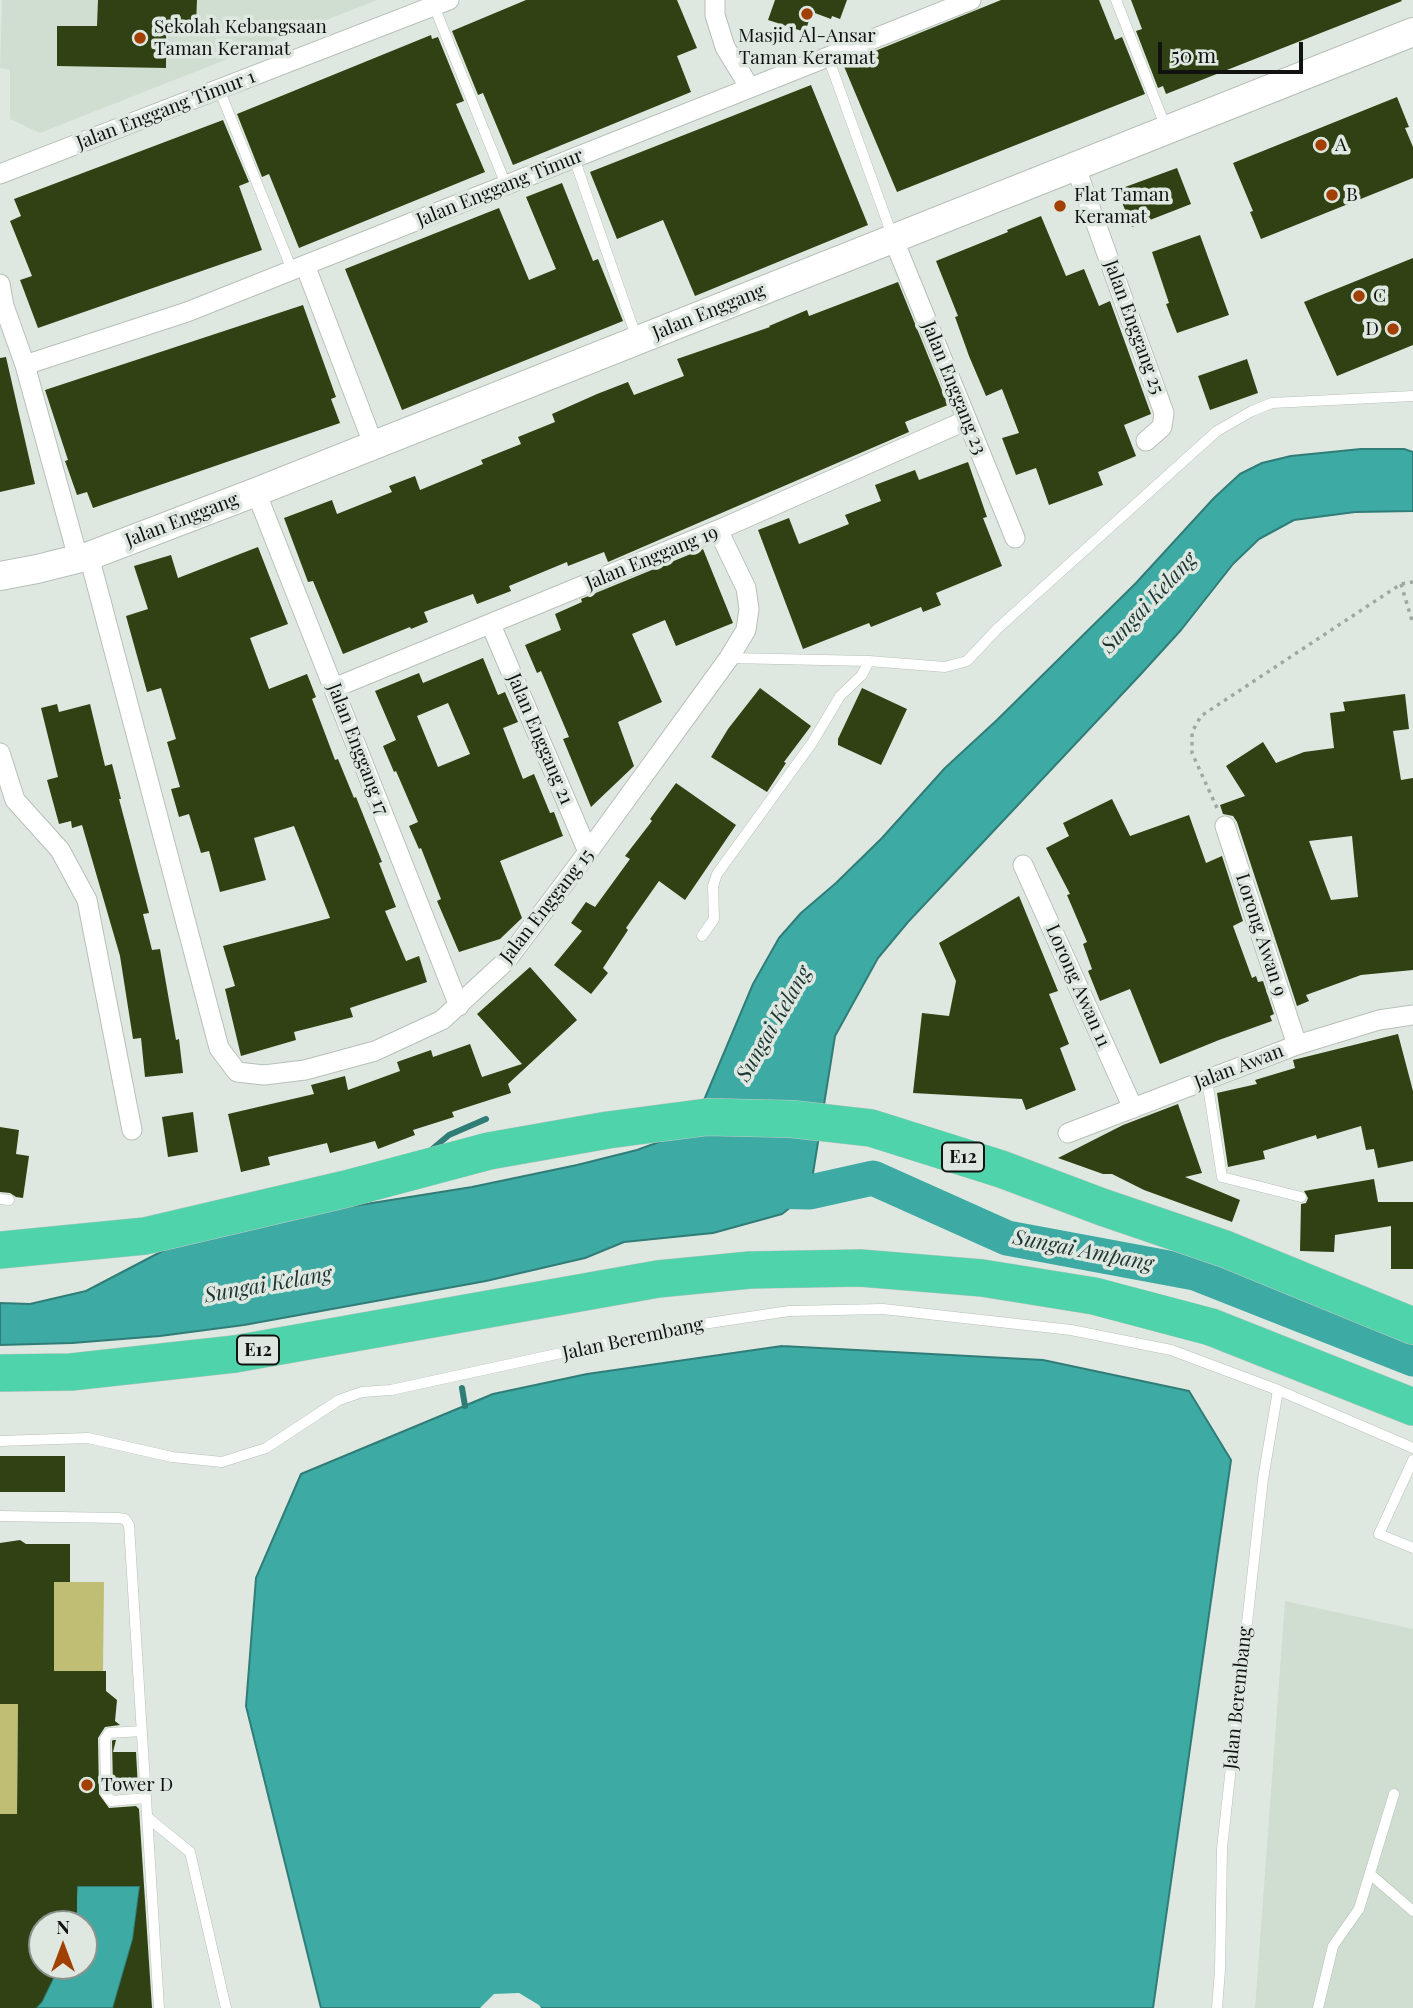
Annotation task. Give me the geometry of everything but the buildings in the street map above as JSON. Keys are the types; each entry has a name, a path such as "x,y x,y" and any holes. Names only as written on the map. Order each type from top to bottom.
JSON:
{"highway":[{"name":"E12","path":"0,1250 145,1236 350,1188 489,1151 608,1130 707,1117 792,1119 871,1128 1001,1169 1102,1208 1225,1249 1413,1326"},
{"name":"E12","path":"0,1373 71,1372 235,1354 658,1279 750,1270 860,1268 982,1278 1094,1296 1211,1327 1413,1407"}],"main road":[{"name":"Jalan Enggang","path":"0,576 83,557 256,492 1413,32"}],"street":[{"path":"715,0 715,15 725,47 750,88"},
{"name":"Jalan Enggang Timur","path":"25,365 187,312 971,0"},
{"name":"Jalan Enggang Timur 1","path":"0,174 442,3"},
{"name":"Jalan Enggang 25","path":"1076,167 1164,413 1162,427 1146,442"},
{"name":"Jalan Enggang 23","path":"893,238 1015,538"},
{"path":"298,268 374,446"},
{"path":"0,284 4,306 25,365 83,557"},
{"name":"Jalan Enggang 19","path":"334,688 718,530 967,420"},
{"name":"Jalan Enggang 17","path":"256,492 459,1006"},
{"name":"Jalan Enggang 15","path":"83,557 219,1048 237,1072 264,1075 305,1070 375,1051 442,1020 506,961 729,658 746,630 749,608 746,587 718,530"},
{"name":"Jalan Enggang 21","path":"491,625 588,852"},
{"path":"0,753 15,800 60,850 87,900 132,1130"},
{"name":"Lorong Awan 9","path":"1225,826 1297,1045"},
{"name":"Lorong Awan 11","path":"1023,865 1133,1108"},
{"name":"Jalan Awan","path":"1068,1133 1297,1045 1380,1020 1413,1016"}],"lane":[{"path":"1116,0 1168,131"},
{"path":"442,3 506,185"},
{"path":"828,57 893,238"},
{"path":"219,89 298,268"},
{"path":"574,158 638,341"},
{"path":"729,658 945,667 967,661 997,629 1217,431 1272,403 1413,396"},
{"path":"702,936 714,919 713,886 717,874 812,743 840,696 863,675 869,662"},
{"path":"1207,1080 1222,1177 1301,1197"},
{"name":"Jalan Berembang","path":"0,1441 88,1438 172,1457 222,1462 266,1448 339,1400 362,1392 391,1390 676,1328 789,1311 883,1309 1071,1330 1171,1350 1278,1390 1413,1448"},
{"name":"Jalan Berembang","path":"1217,2008 1222,1848 1263,1479 1278,1390"},
{"path":"1413,1460 1380,1534 1413,1548"},
{"path":"0,1516 125,1519 129,1525 159,2008"},
{"path":"142,1731 109,1733 105,1739 106,1794 111,1801 146,1798"},
{"path":"1318,2008 1333,1946 1359,1909 1394,1794"},
{"path":"147,1817 190,1852 226,2008"},
{"path":"1370,1874 1413,1911"}],"path":[{"path":"1225,826 1192,753 1192,732 1201,716 1401,584 1413,582"},
{"path":"1401,584 1413,624"}],"shaded area":[{"name":"Sekolah Kebangsaan Taman Keramat","path":"2,0 377,0 40,133 10,119 10,70 0,68"},
{"path":"54,1582 104,1582 103,1671 54,1671"},
{"path":"1285,1601 1413,1629 1413,2008 1255,2008"},
{"path":"0,1703 18,1704 17,1814 0,1814"}],"water":[{"name":"Sungai Kelang","path":"1361,449 1404,449 1413,452 1413,511 1355,512 1294,520 1259,539 1233,564 1181,630 1140,675 908,922 878,958 835,1036 810,1192 782,1214 713,1233 624,1242 585,1258 486,1281 244,1325 160,1336 0,1345 0,1303 30,1304 86,1291 174,1245 291,1216 472,1187 577,1165 637,1150 681,1134 699,1112 753,984 779,938 801,913 882,838 945,768 1136,583 1214,498 1240,474 1262,463 1291,456"},
{"path":"782,1346 1043,1360 1189,1391 1231,1460 1153,2008 321,2008 246,1706 256,1578 301,1474 493,1394 587,1374"},
{"path":"77,1886 140,1886 133,1939 113,2008 36,2008 52,1980 98,1980 98,1910 75,1910"}],"pier":[{"path":"519,1993 541,2008 480,2008 494,1994"}],"waterway":[{"path":"430,1151 449,1135 486,1119"},
{"name":"Sungai Ampang","path":"764,1191 810,1192 873,1178 1007,1238 1195,1273 1413,1359"},
{"path":"462,1388 465,1406"}],"place":[{"name":"Masjid Al-Ansar Taman Keramat","path":"807,14"},
{"name":"Sekolah Kebangsaan Taman Keramat","path":"140,38"},
{"name":"A","path":"1321,145"},
{"name":"B","path":"1332,195"},
{"name":"Flat Taman Keramat","path":"1060,206"},
{"name":"C","path":"1359,296"},
{"name":"D","path":"1393,329"},
{"name":"Tower D","path":"87,1785"}]}
